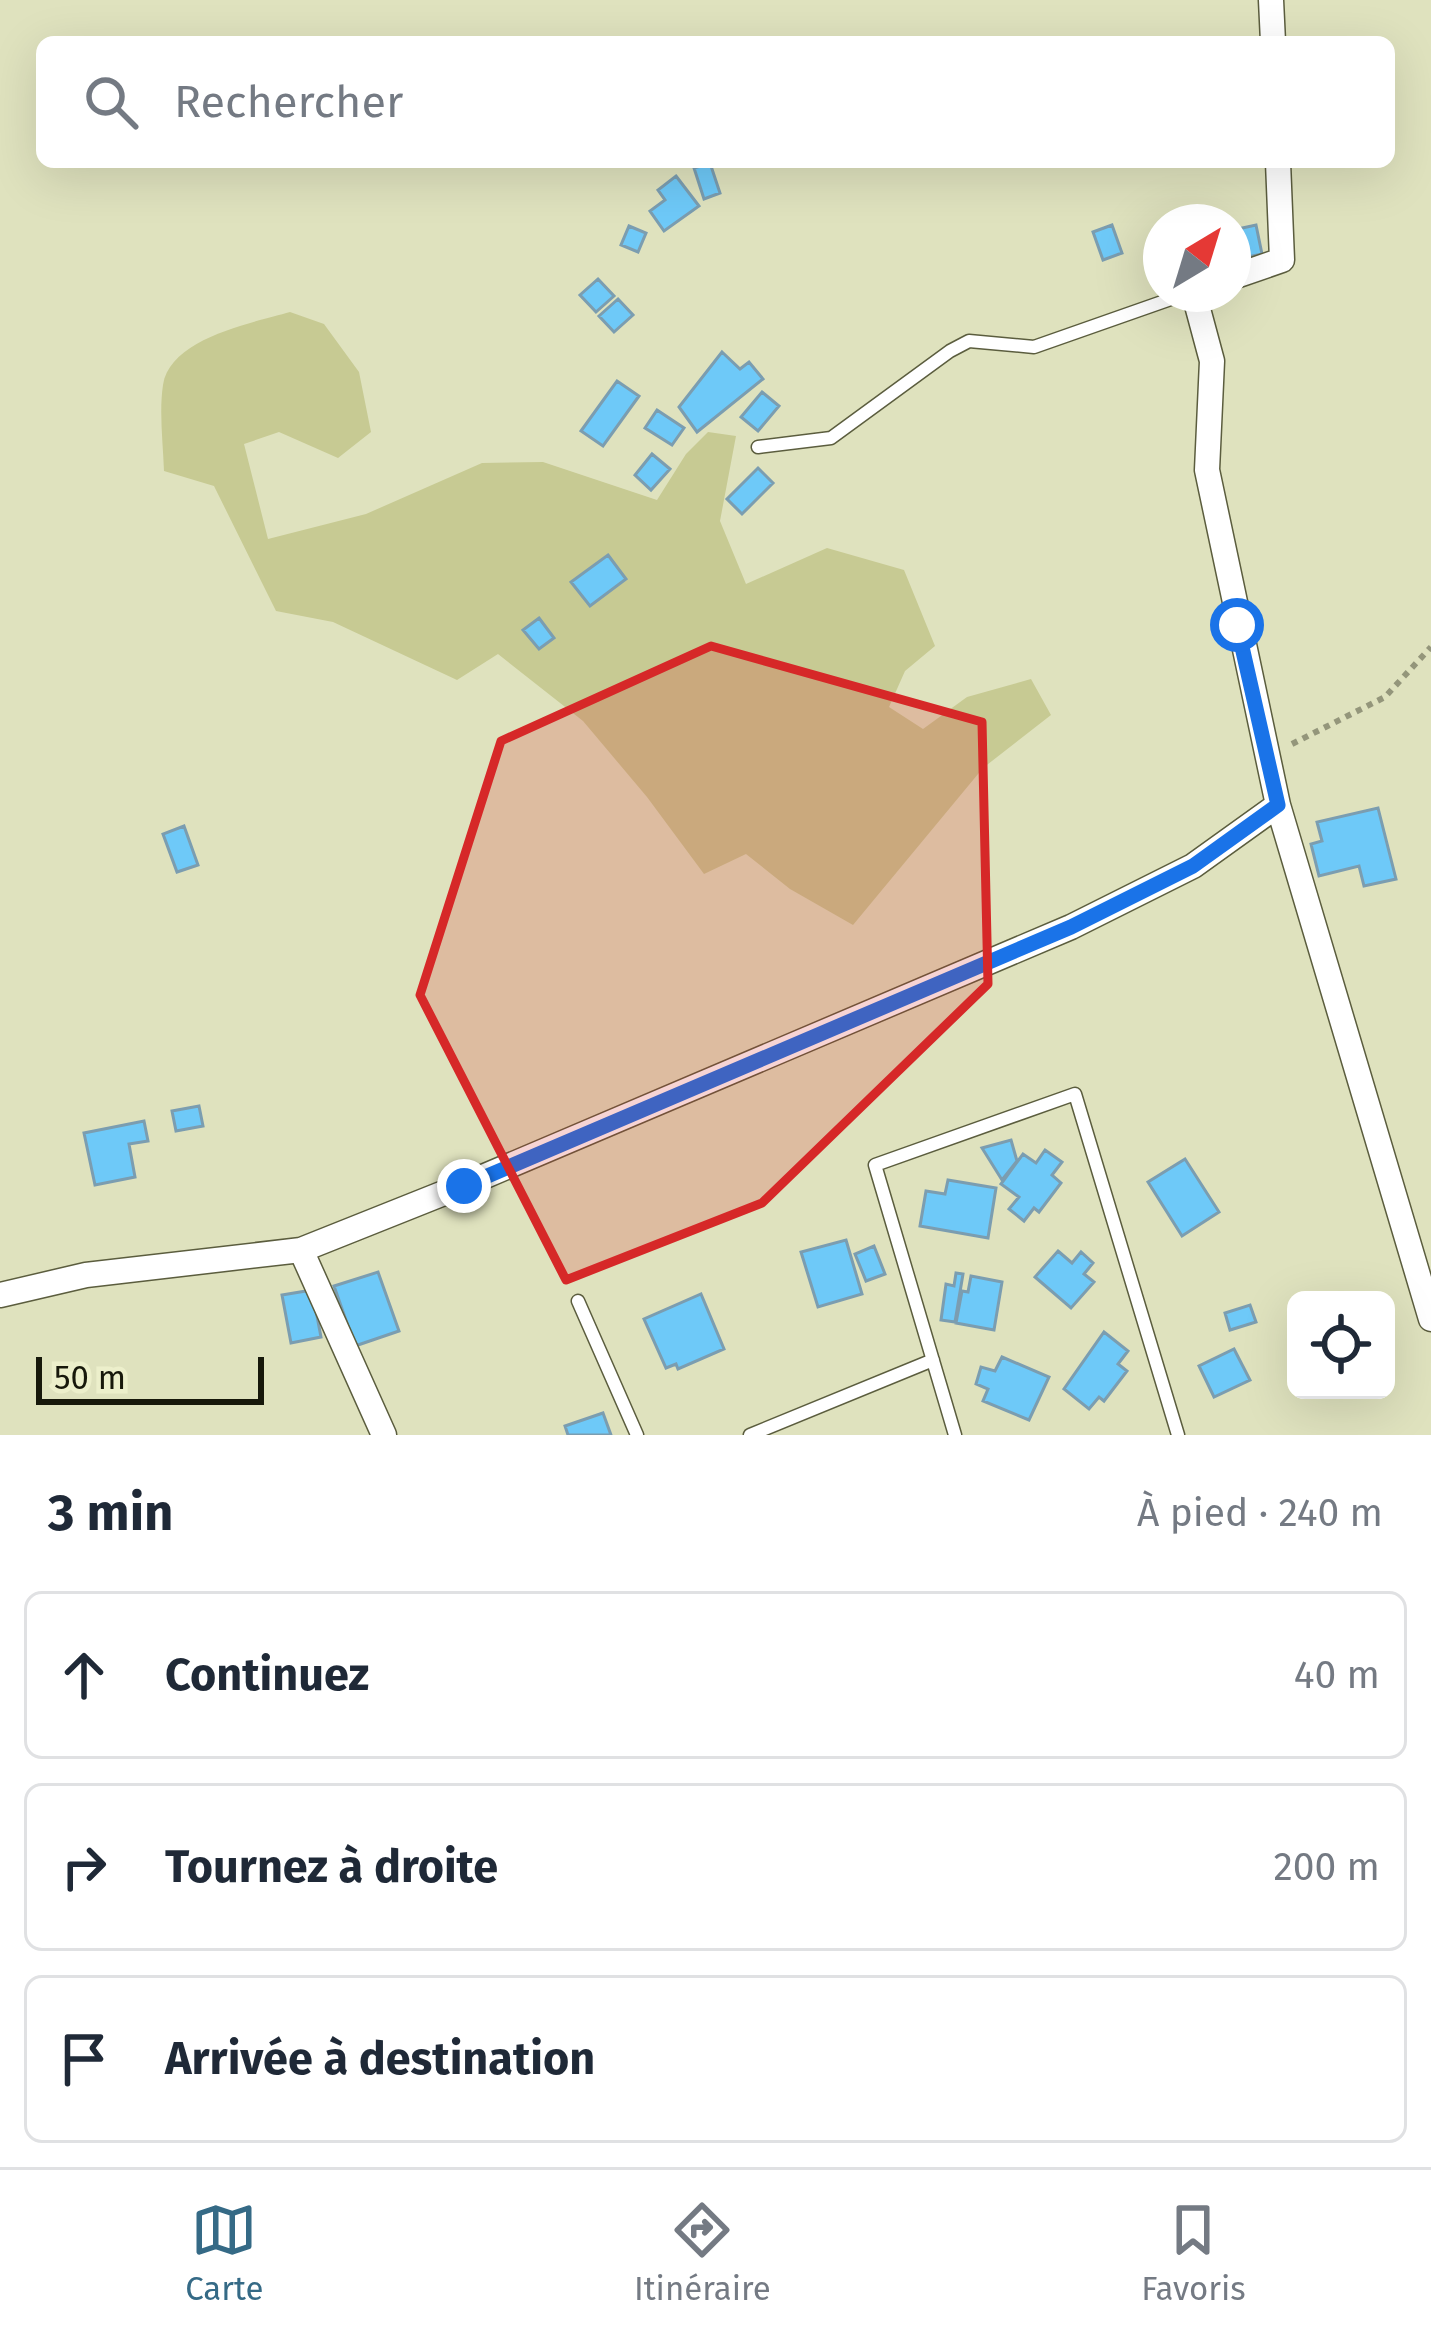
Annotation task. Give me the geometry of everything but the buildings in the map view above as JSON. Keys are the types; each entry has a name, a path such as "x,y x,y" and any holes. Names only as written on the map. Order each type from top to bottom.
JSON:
{"street":[{"path":"1271,0 1273,36"},
{"path":"1251,271 1282,260 1278,168"},
{"path":"1199,312 1212,361 1207,470 1278,805 1431,1319"},
{"path":"0,1295 86,1275 301,1250 464,1186 1071,927 1193,866 1278,805"},
{"path":"301,1250 383,1435"}],"lane":[{"path":"758,447 831,438 969,341 1034,347 1143,309"},
{"path":"955,1435 875,1165 1075,1094 1178,1435"},
{"path":"578,1301 638,1435"},
{"path":"750,1435 933,1360"}],"path":[{"path":"1267,756 1385,697 1431,647"}],"highlighted area":[{"path":"711,646 982,722 988,984 762,1203 566,1280 420,995 501,741"}],"green space":[{"path":"290,312 324,324 359,372 371,432 338,458 279,432 244,444 268,539 366,514 482,463 543,462 657,500 686,454 708,432 736,436 720,521 746,584 827,548 904,570 935,646 905,671 889,707 923,729 967,697 1031,679 1051,715 983,768 853,925 790,889 746,854 704,874 583,721 498,654 457,680 333,622 276,611 214,486 164,471 163,385 180,355 215,335"}],"route":[{"path":"464,1186 1071,927 1193,866 1278,805 1237,625"}]}
